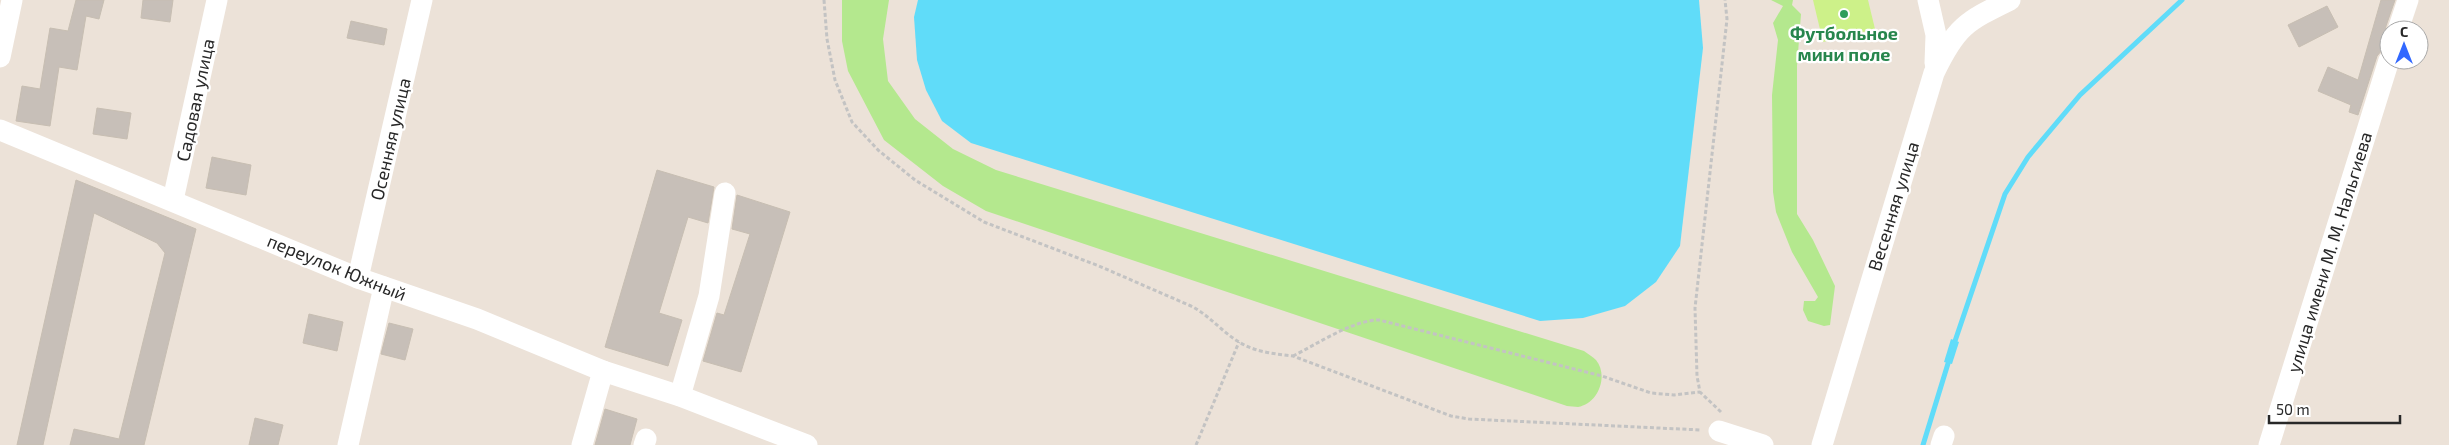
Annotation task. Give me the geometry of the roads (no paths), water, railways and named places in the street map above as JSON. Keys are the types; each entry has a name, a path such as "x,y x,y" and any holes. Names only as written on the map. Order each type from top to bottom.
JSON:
{"street":[{"path":"0,57 12,0"},
{"name":"Садовая улица","path":"173,200 216,0"},
{"name":"Осенняя улица","path":"358,278 422,0"},
{"path":"1928,0 1936,36 1934,73"},
{"name":"Весенняя улица","path":"1822,445 1934,73 1947,45 1959,30 1983,13 2010,0"},
{"path":"2401,20 2408,0"},
{"name":"улица имени М. М. Нальгиева","path":"2269,445 2386,70"},
{"name":"переулок Южный","path":"0,130 358,278 477,319 603,371 680,396 807,445"},
{"path":"680,396 709,296 725,193"},
{"path":"348,445 384,287"},
{"path":"582,445 603,371"},
{"path":"1719,431 1763,445"}],"water":[{"path":"918,0 1699,0 1703,48 1680,246 1656,282 1625,306 1583,318 1540,321 971,143 942,121 926,90 917,60 914,17"},
{"path":"1951,339 1959,342 1952,364 1944,362"}],"waterway":[{"path":"1953,347 2005,194 2028,157 2080,95 2182,0"},
{"path":"1923,445 1950,357"}],"place":[{"name":"Футбольное мини поле","path":"1844,14"}]}
